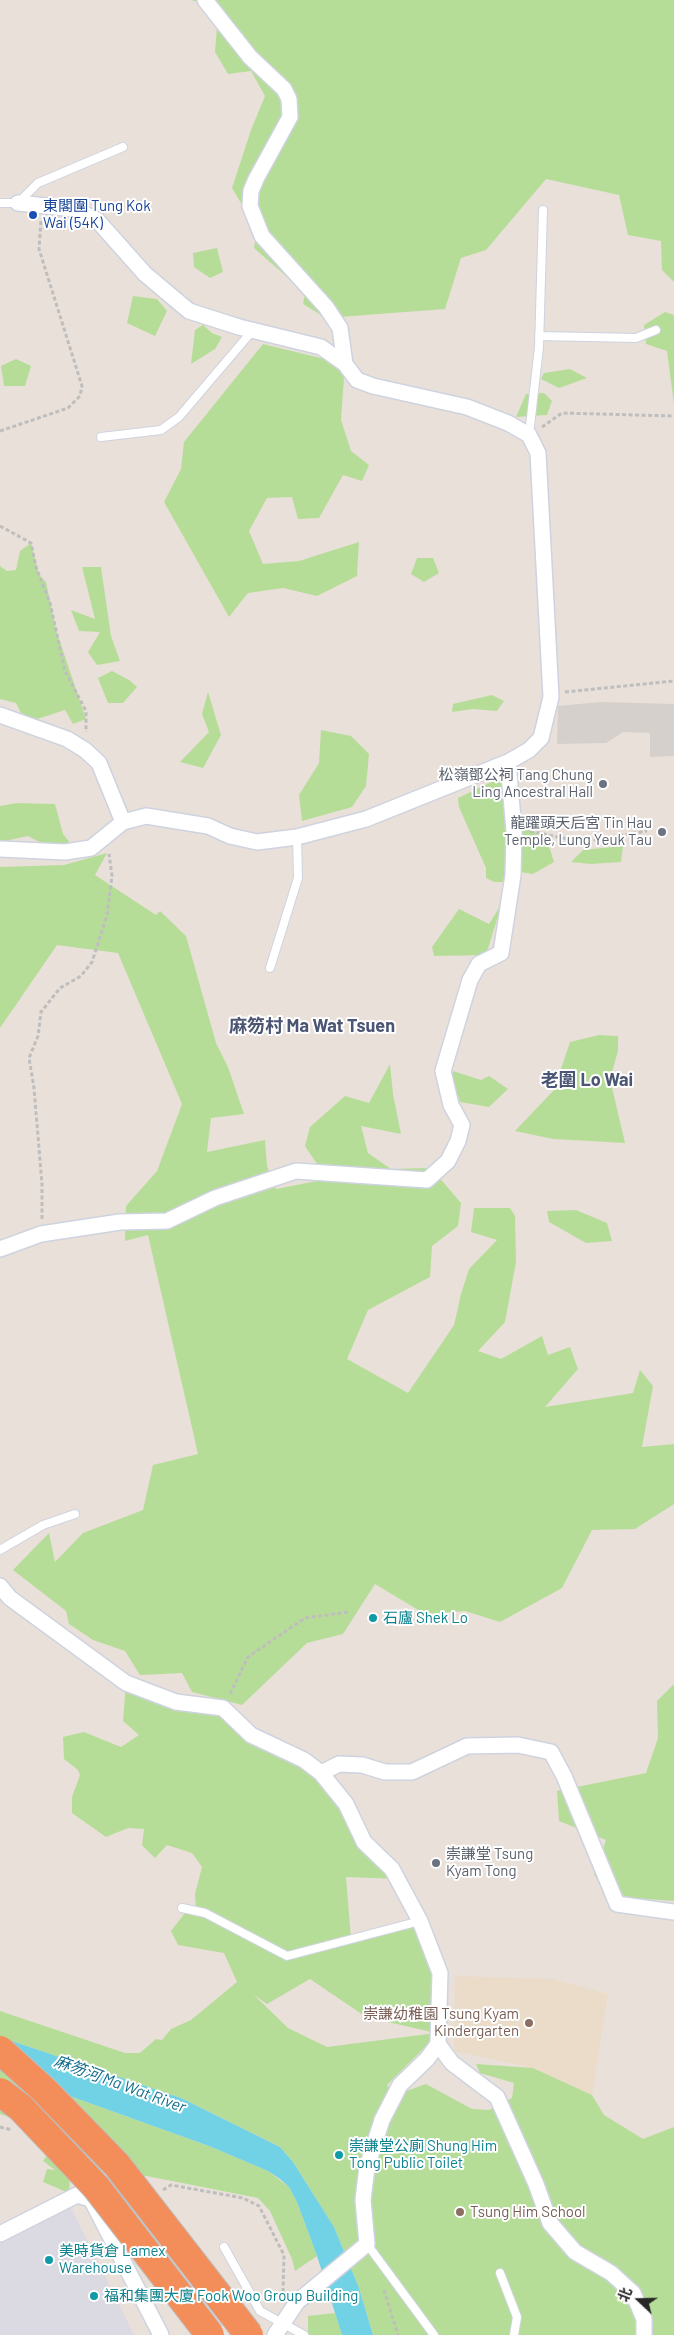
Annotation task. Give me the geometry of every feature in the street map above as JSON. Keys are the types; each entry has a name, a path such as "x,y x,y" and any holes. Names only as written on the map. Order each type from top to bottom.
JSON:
{"highway":[{"path":"0,2050 44,2090 117,2165 249,2335"},
{"path":"0,2092 21,2108 96,2186 210,2335"}],"street":[{"path":"205,0 253,61 284,88 289,98 290,117 256,179 251,191 250,206 262,236 326,307 340,328 344,364"},
{"path":"0,850 65,852 91,848 123,822 146,816 208,826 230,836 257,842 297,837 366,819 508,762 529,750 541,738 550,693 538,453 529,435 508,423 467,407 373,386 357,380 344,364 321,347 189,311 145,274 97,220 74,209 18,203"},
{"path":"0,715 66,739 85,750 98,763 123,822"},
{"path":"0,1249 41,1234 120,1222 167,1221 215,1198 296,1171 427,1180 448,1161 458,1141 462,1125 450,1105 443,1071 470,980 479,964 501,953 513,875 514,831 508,762"},
{"path":"0,1586 10,1598 126,1683 176,1702 222,1708 251,1735 304,1760 321,1773 346,1804 364,1842 392,1869 420,1921 440,1973 438,2044 427,2059 400,2086 382,2120 368,2167 363,2200 363,2248 300,2299 278,2329"},
{"path":"321,1773 339,1764 362,1765 385,1772 412,1772 467,1746 518,1745 551,1752 564,1776 617,1904 674,1912"},
{"path":"438,2044 452,2063 497,2097 536,2184 550,2223 575,2252 610,2273 633,2293 644,2319 644,2335"},
{"path":"0,2234 77,2195 91,2199 161,2335"}],"lane":[{"path":"0,203 18,203 38,183 123,147"},
{"path":"529,435 539,336 543,210"},
{"path":"101,437 161,430 178,417 253,330"},
{"path":"539,336 636,338 656,330"},
{"path":"270,968 298,878 297,837"},
{"path":"0,1550 43,1525 75,1514"},
{"path":"182,1908 205,1913 287,1956 420,1921"},
{"path":"224,2247 257,2307 278,2329 304,2335"},
{"path":"363,2248 434,2335"},
{"path":"500,2273 517,2317 514,2335"}],"path":[{"path":"0,431 68,408 80,396 82,386 39,249 39,227 44,205"},
{"path":"529,435 562,413 674,416"},
{"path":"0,526 31,543 36,567 50,603 65,671 86,711 85,750"},
{"path":"550,693 674,681"},
{"path":"514,831 535,832 582,842 647,831"},
{"path":"41,1234 42,1185 34,1088 29,1058 38,1036 41,1012 60,988 81,976 92,962 107,915 112,876 107,836"},
{"path":"222,1708 248,1657 305,1618 348,1612"},
{"path":"162,2190 171,2186 243,2198 259,2206 284,2255 283,2292"},
{"path":"382,2282 398,2335"}],"shaded area":[{"path":"600,702 674,704 674,756 650,757 650,733 623,732 606,743 557,744 558,706"},
{"name":"崇謙幼稚園 Tsung Kyam Kindergarten","path":"455,1976 552,1979 608,1994 592,2095 533,2068 454,2051"},
{"name":"美時貨倉 Lamex Warehouse","path":"70,2205 134,2335 0,2335 0,2240"}],"green space":[{"path":"190,0 674,0 674,282 662,270 661,241 628,235 619,195 546,179 486,250 461,258 445,309 326,318 303,304 305,293 254,248 257,230 232,188 251,130 265,96 251,71 228,74 215,52 217,27 204,3"},
{"path":"217,248 223,272 210,278 194,267 193,253"},
{"path":"133,296 157,299 167,311 155,336 127,323"},
{"path":"665,312 674,315 674,404 667,351 646,344 644,325"},
{"path":"203,325 212,333 222,337 215,349 191,364 195,330"},
{"path":"263,344 345,364 341,420 351,451 369,465 362,481 343,475 319,518 298,519 292,497 267,498 249,531 263,564 299,561 359,542 357,576 317,596 283,588 248,593 229,617 164,502 181,469 184,442"},
{"path":"16,359 31,366 25,386 4,386 1,366"},
{"path":"570,369 587,378 559,388 541,379 544,373"},
{"path":"544,393 552,401 547,415 516,417 526,394"},
{"path":"31,543 39,575 46,582 56,630 86,719 73,724 65,710 31,721 21,713 16,703 0,699 0,566 7,571 16,570 20,551"},
{"path":"417,558 433,558 439,573 424,582 411,574"},
{"path":"82,567 101,567 111,636 120,661 97,665 88,652 100,632 79,631 71,610 95,619"},
{"path":"112,671 129,680 137,687 123,703 108,703 98,678"},
{"path":"208,692 221,735 203,768 180,762 209,732 202,714"},
{"path":"492,695 504,701 497,711 473,709 452,712 453,704"},
{"path":"321,730 351,736 369,754 366,786 352,807 302,821 299,795 319,763"},
{"path":"504,776 505,813 521,816 550,849 554,862 533,874 507,870 508,882 494,882 486,878 486,868 459,807 458,798"},
{"path":"17,803 55,804 63,834 71,844 63,847 43,844 28,836 0,842 0,806"},
{"path":"623,846 621,862 591,864 571,862 583,850"},
{"path":"107,853 95,875 156,915 160,911 186,936 216,1043 228,1067 244,1114 211,1118 207,1152 265,1140 267,1166 276,1189 327,1179 305,1146 310,1127 345,1096 369,1103 390,1064 393,1094 401,1134 361,1126 368,1153 391,1169 431,1168 461,1203 458,1226 432,1246 430,1277 368,1310 347,1359 408,1393 454,1325 469,1269 497,1240 471,1232 474,1208 510,1208 515,1216 516,1262 505,1322 478,1351 501,1359 542,1336 548,1355 570,1347 578,1369 545,1407 633,1393 640,1370 653,1386 642,1447 674,1444 674,1504 635,1529 592,1530 562,1588 500,1622 465,1611 425,1614 375,1584 343,1634 307,1643 242,1705 192,1692 182,1673 140,1675 125,1651 93,1640 69,1624 66,1611 13,1570 49,1533 55,1562 83,1533 143,1510 153,1465 198,1454 148,1235 125,1241 126,1206 157,1171 182,1104 118,953 57,945 0,1028 0,867 64,865"},
{"path":"502,903 486,955 434,956 432,947 459,909 489,924"},
{"path":"599,1035 618,1036 618,1051 610,1079 625,1143 553,1139 515,1131 554,1090 570,1042"},
{"path":"453,1071 481,1080 489,1076 508,1089 489,1107 460,1102 452,1077"},
{"path":"576,1210 607,1223 612,1241 586,1243 549,1222 547,1211"},
{"path":"126,1683 223,1708 321,1773 398,1879 346,1877 351,1939 420,1921 440,1973 439,2033 387,2085 395,2095 426,2084 472,2109 489,2110 512,2098 514,2083 480,2073 476,2064 533,2068 592,2095 604,2115 643,2139 674,2127 674,2335 373,2335 359,2288 334,2227 293,2162 280,2147 181,2098 0,2037 0,2011 125,2053 140,2053 156,2039 162,2040 171,2029 191,2020 237,1982 224,1953 178,1945 171,1931 188,1909 196,1911 195,1894 202,1867 192,1853 167,1845 155,1858 142,1845 144,1829 128,1828 106,1837 72,1813 72,1797 80,1775 78,1770 64,1759 63,1737 84,1732 121,1747 139,1735 123,1721","holes":["310,1979 366,2017 436,2033 327,2047 288,2028 254,1995 267,2004"]},
{"path":"674,1684 674,1901 606,1896 594,1874 606,1840 559,1821 557,1791 646,1773 658,1738 657,1701"},
{"path":"0,2071 209,2146 268,2171 289,2187 297,2202 317,2256 295,2271 292,2259 270,2211 258,2198 106,2168 87,2176 71,2161 69,2193 43,2182 47,2169 55,2170 43,2161 54,2145 32,2125 0,2114"},
{"path":"335,2313 342,2335 308,2335 308,2316"}],"water":[{"name":"麻笏河 Ma Wat River","path":"0,2037 181,2098 280,2147 293,2162 334,2227 359,2288 373,2335 342,2335 317,2256 297,2202 289,2187 280,2179 268,2171 209,2146 0,2071"}],"place":[{"name":"東閣圍 Tung Kok Wai (54K)","path":"33,215"},
{"name":"松嶺鄧公祠 Tang Chung Ling Ancestral Hall","path":"603,784"},
{"name":"龍躍頭天后宮 Tin Hau Temple, Lung Yeuk Tau","path":"662,832"},
{"name":"石廬 Shek Lo","path":"373,1618"},
{"name":"崇謙堂 Tsung Kyam Tong","path":"436,1863"},
{"name":"崇謙幼稚園 Tsung Kyam Kindergarten","path":"529,2023"},
{"name":"崇謙堂公廁 Shung Him Tong Public Toilet","path":"339,2155"},
{"name":"Tsung Him School","path":"460,2212"},
{"name":"美時貨倉 Lamex Warehouse","path":"49,2260"},
{"name":"福和集團大廈 Fook Woo Group Building","path":"94,2296"}],"district":[{"name":"麻笏村 Ma Wat Tsuen","path":"312,1026"},
{"name":"老圍 Lo Wai","path":"587,1080"}]}
